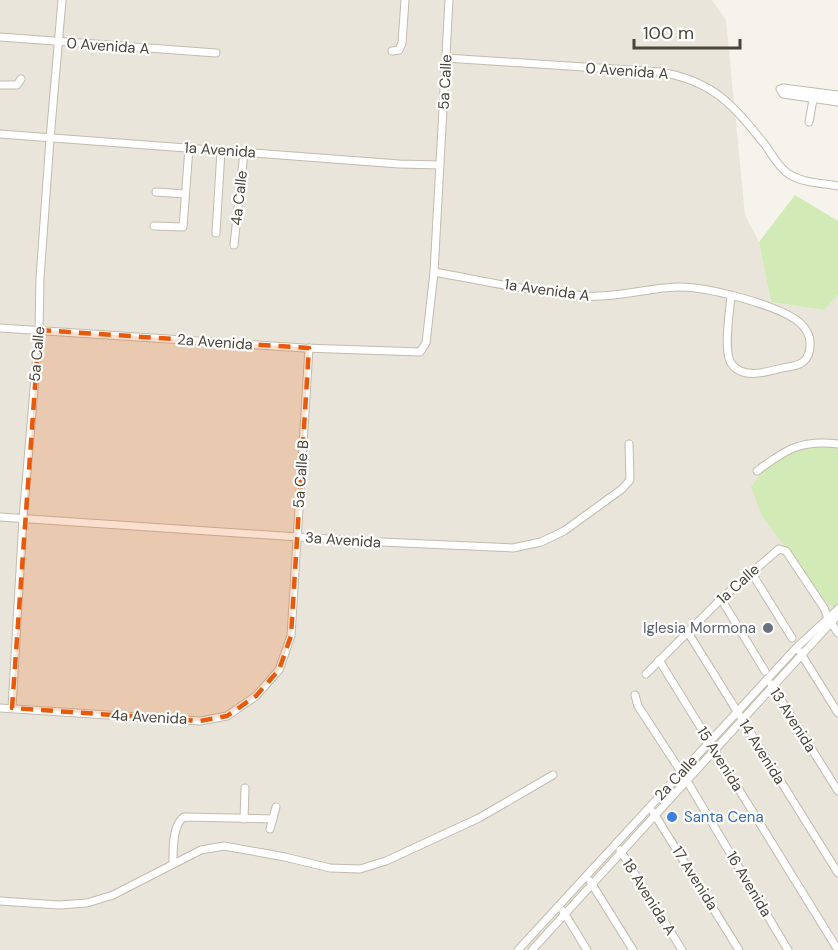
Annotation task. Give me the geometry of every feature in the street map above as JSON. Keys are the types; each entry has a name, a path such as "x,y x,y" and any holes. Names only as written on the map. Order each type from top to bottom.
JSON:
{"street":[{"name":"5a Calle","path":"12,708 23,519 39,330 40,278 62,0"},
{"path":"392,51 399,50 402,44 405,0"},
{"name":"5a Calle","path":"426,343 434,272 450,0"},
{"name":"0 Avenida A","path":"0,38 216,53"},
{"name":"0 Avenida A","path":"446,58 660,72 684,76 716,93 737,110 787,174 807,181 838,186"},
{"path":"0,85 16,85 21,79"},
{"path":"813,95 838,96"},
{"path":"813,95 838,102"},
{"path":"809,122 813,95"},
{"name":"1a Avenida","path":"0,135 440,165"},
{"path":"154,226 183,227 189,148"},
{"path":"216,233 221,151"},
{"name":"4a Calle","path":"234,245 244,152"},
{"path":"156,192 185,194"},
{"name":"1a Avenida A","path":"434,272 589,297 680,287 718,292 759,304 795,319 807,331 810,338 806,360 800,364 760,374 738,369 731,363 728,351 731,296"},
{"name":"2a Avenida","path":"0,328 416,353 420,352 426,343"},
{"name":"5a Calle B","path":"279,670 291,636 309,348"},
{"path":"757,471 783,451 795,446 816,442 838,444"},
{"name":"3a Avenida","path":"0,517 297,537 513,548 541,542 564,531 622,489 630,480 629,444"},
{"name":"1a Calle","path":"646,674 687,631 775,551 782,549 786,551 824,608 835,615"},
{"path":"752,572 792,638"},
{"name":"13 Avenida","path":"721,599 765,671"},
{"path":"835,615 838,633"},
{"name":"2a Calle","path":"518,950 796,648 835,615"},
{"name":"2a Calle","path":"535,948 564,913 743,721 835,615"},
{"name":"14 Avenida","path":"687,631 838,873"},
{"path":"796,648 838,713"},
{"name":"15 Avenida","path":"659,660 837,949"},
{"name":"4a Avenida","path":"0,708 200,720 227,716 243,707 279,670"},
{"name":"13 Avenida","path":"768,679 838,791"},
{"name":"16 Avenida","path":"635,695 638,706 687,781 788,950"},
{"path":"0,901 59,905 87,903 113,895 201,850 225,846 330,868 360,869 386,861 479,818 554,775"},
{"path":"244,819 246,788"},
{"path":"270,829 276,807"},
{"name":"17 Avenida","path":"649,807 739,950"},
{"path":"173,864 176,826 179,820 189,816 273,819"},
{"name":"18 Avenida A","path":"616,843 682,950"},
{"path":"586,875 633,950"},
{"path":"559,906 587,950"},
{"path":"530,937 535,948"}],"highlighted area":[{"path":"39,330 309,348 291,636 279,670 256,696 227,716 200,721 12,708"}],"shaded area":[{"path":"0,0 712,0 726,20 745,215 759,242 771,302 824,310 838,295 838,950 0,950"}],"green space":[{"path":"795,195 838,221 838,295 824,310 771,302 759,242"},
{"path":"838,444 838,609 828,604 762,516 751,487 762,472 764,462 795,446"}],"place":[{"name":"Iglesia Mormona","path":"768,628"},
{"name":"Santa Cena","path":"672,817"}]}
